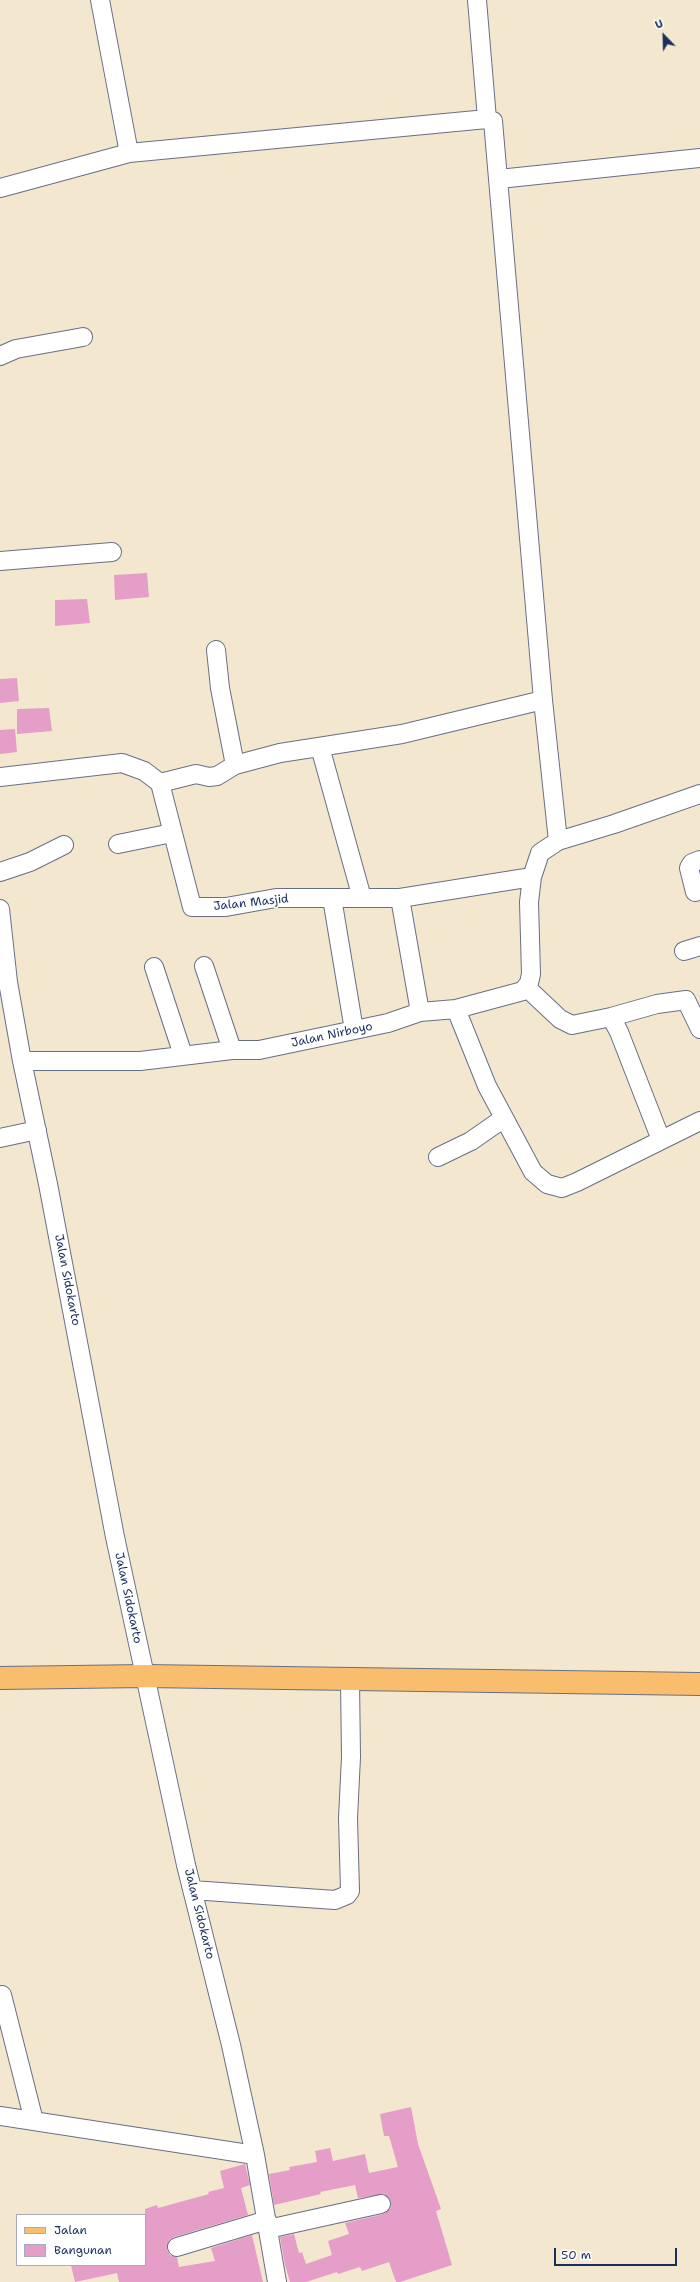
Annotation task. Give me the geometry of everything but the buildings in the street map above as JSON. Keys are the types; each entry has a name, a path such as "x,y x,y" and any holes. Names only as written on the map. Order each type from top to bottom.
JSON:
{"main road":[{"path":"0,1678 146,1676 700,1684"}],"street":[{"path":"100,0 129,153"},
{"path":"477,0 487,119"},
{"path":"0,188 129,153 487,119 493,121 543,700 558,840"},
{"path":"498,179 700,158"},
{"path":"0,356 16,349 83,337"},
{"path":"0,561 112,552"},
{"path":"216,650 220,688 235,765"},
{"path":"0,777 122,763 144,771 160,783 196,774 209,777 217,776 235,765 280,753 402,734 543,700"},
{"path":"320,747 362,898"},
{"name":"Jalan Masjid","path":"160,783 192,907 226,907 276,898 400,898 532,878"},
{"path":"700,794 614,824 558,840 540,853 532,878 529,902 531,974 526,987 560,1019 572,1025 611,1017 657,1004 679,1001 700,1029"},
{"path":"118,844 172,833"},
{"path":"0,872 30,862 64,845"},
{"path":"695,892 689,868 692,863 700,860"},
{"path":"332,898 354,1030"},
{"path":"400,898 420,1012"},
{"name":"Jalan Sidokarto","path":"0,909 4,981 37,1130 92,1408 115,1537 192,1890 231,2045 255,2155 278,2282"},
{"path":"204,966 232,1050"},
{"path":"154,967 183,1055"},
{"name":"Jalan Nirboyo","path":"22,1061 140,1062 183,1055 232,1050 259,1050 388,1023 420,1012 456,1009 523,991 526,987"},
{"path":"456,1009 487,1086 533,1172 547,1184 562,1188 700,1121"},
{"path":"611,1017 619,1032 661,1140"},
{"path":"438,1157 471,1141 504,1118"},
{"path":"0,1138 37,1130"},
{"path":"192,1890 335,1900 347,1896 350,1891 348,1818 351,1757 350,1680"},
{"path":"2,1995 34,2121"},
{"path":"0,2116 255,2155"},
{"path":"177,2247 267,2224 381,2204"}]}
